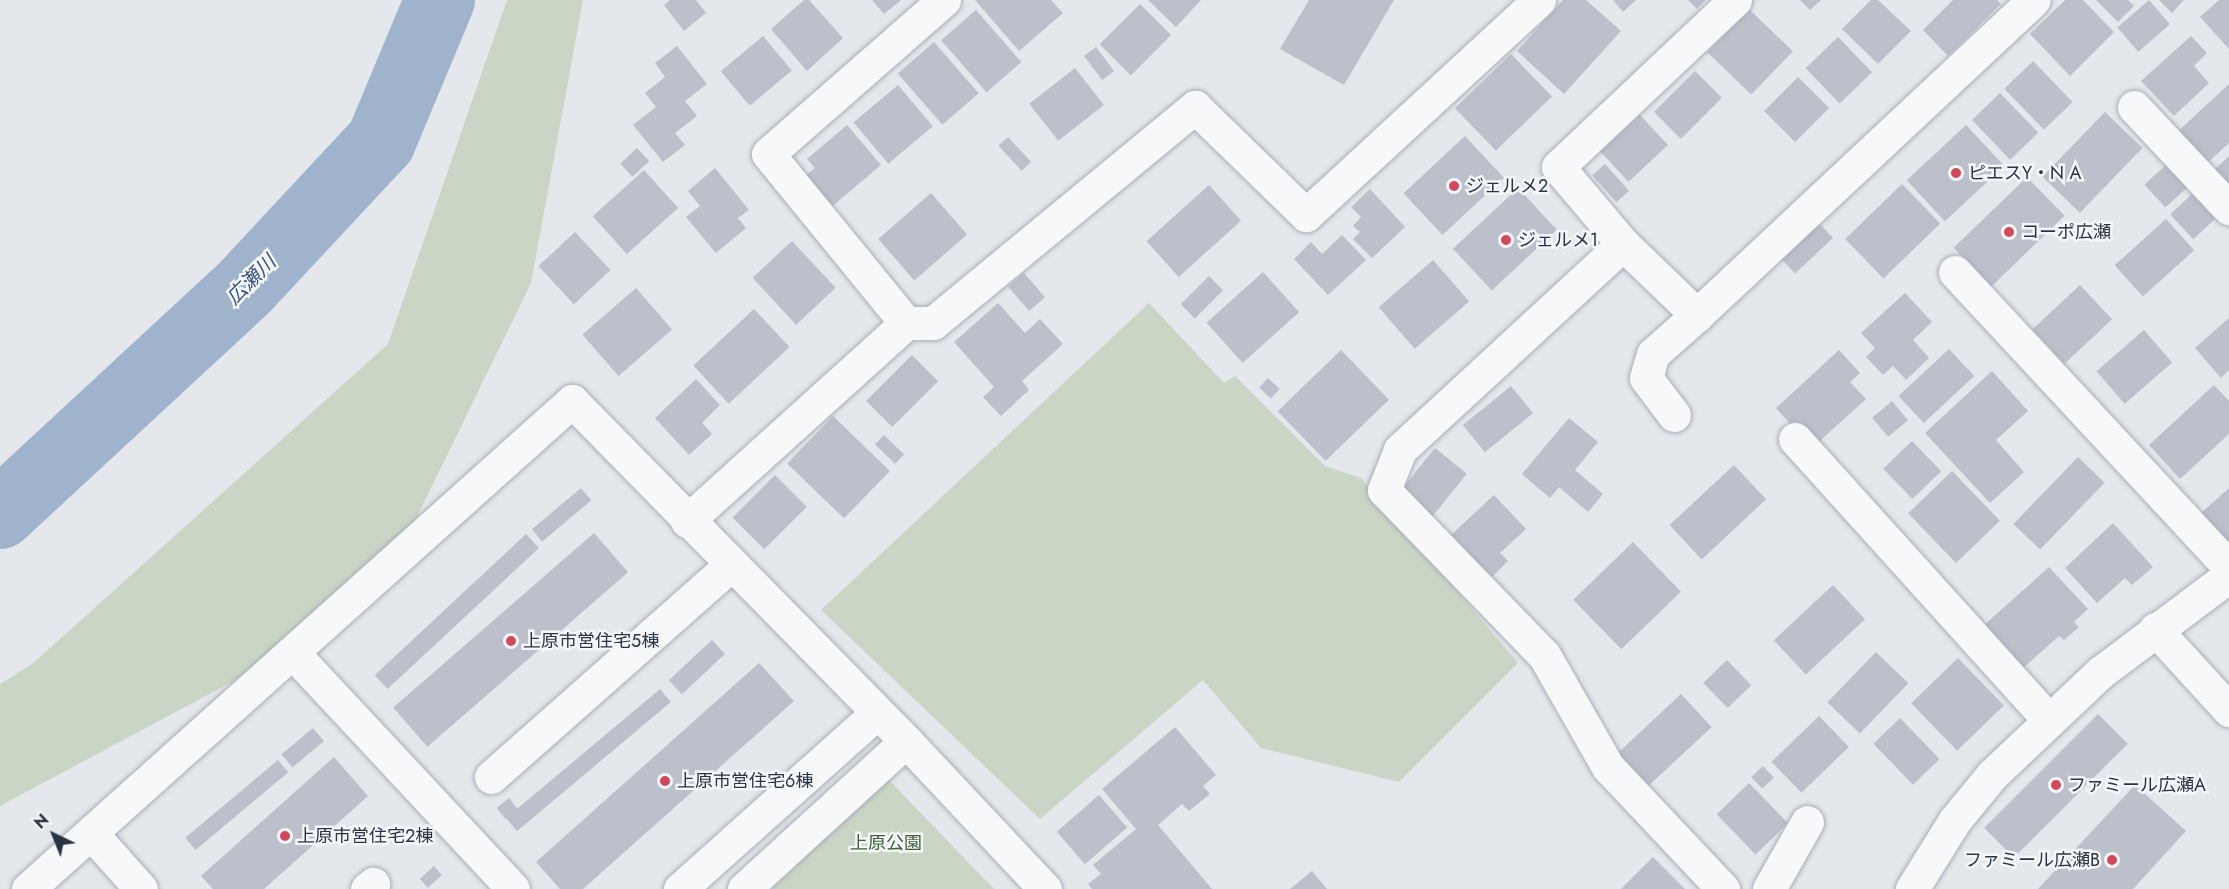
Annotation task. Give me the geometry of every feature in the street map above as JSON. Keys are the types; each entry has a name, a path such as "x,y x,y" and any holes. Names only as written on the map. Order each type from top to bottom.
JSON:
{"street":[{"path":"906,323 768,153 944,0"},
{"path":"687,521 906,323 933,323 1195,108 1306,216 1539,0"},
{"path":"1697,315 1623,244 1558,167 1735,0"},
{"path":"1674,415 1646,378 1653,354 2034,0"},
{"path":"2134,107 2229,208"},
{"path":"1623,244 1400,450 1384,490 1544,655 1608,767 1723,889"},
{"path":"1955,272 2229,567"},
{"path":"28,889 294,654 572,401 687,521 906,741 1045,889"},
{"path":"1795,439 2049,720"},
{"path":"491,777 731,565"},
{"path":"1912,889 1955,820 1992,774 2049,720 2155,629 2229,576"},
{"path":"2155,629 2229,710"},
{"path":"294,654 513,889"},
{"path":"680,889 878,713"},
{"path":"744,889 906,741"},
{"path":"1769,889 1807,822"},
{"path":"91,833 141,889"}],"green space":[{"path":"507,0 583,0 531,283 414,523 269,662 0,806 0,684 31,665 388,344"},
{"path":"1149,303 1224,383 1235,376 1325,466 1361,478 1518,663 1399,782 1261,748 1203,680 1040,819 821,610"},
{"name":"上原公園","path":"887,778 994,889 772,889"}],"building":[{"path":"670,0 696,0 706,13 684,31 664,5"},
{"path":"804,0 809,0 843,38 807,71 771,29"},
{"path":"872,0 901,0 884,14"},
{"path":"975,0 1051,0 1063,13 1019,51"},
{"path":"1148,0 1201,0 1176,27"},
{"path":"1309,0 1394,0 1344,85 1280,49"},
{"path":"1563,0 1586,0 1621,31 1564,94 1517,51"},
{"path":"1613,0 1636,0 1623,12"},
{"path":"1688,0 1706,0 1697,9"},
{"path":"1800,0 1821,0 1810,10"},
{"path":"1871,0 1878,0 1911,31 1878,64 1842,29"},
{"path":"1953,0 1997,0 2001,4 1948,56 1923,30"},
{"path":"2065,0 2083,0 2114,32 2070,76 2030,34"},
{"path":"2096,0 2128,0 2134,6 2118,22"},
{"path":"2149,0 2170,24 2138,52 2117,28"},
{"path":"2159,0 2184,0 2172,13"},
{"path":"2219,0 2229,0 2229,49 2200,17"},
{"path":"1140,4 1171,35 1131,75 1100,44"},
{"path":"1749,9 1793,51 1751,95 1707,52"},
{"path":"976,10 1021,62 987,92 941,40"},
{"path":"763,36 792,70 750,106 721,71"},
{"path":"2191,36 2207,53 2194,66 2209,83 2174,116 2141,81"},
{"path":"1838,37 1872,72 1840,104 1806,68"},
{"path":"934,42 979,93 942,125 898,73"},
{"path":"677,46 707,84 685,101 697,116 675,133 685,145 663,162 633,125 656,107 645,93 665,77 655,63"},
{"path":"1096,47 1114,71 1102,80 1084,56"},
{"path":"1511,54 1552,96 1496,151 1455,108"},
{"path":"2033,61 2073,102 2044,130 2004,89"},
{"path":"1075,68 1104,105 1058,141 1029,104"},
{"path":"1695,71 1722,98 1681,139 1654,112"},
{"path":"1798,77 1829,108 1795,142 1764,111"},
{"path":"2229,84 2229,143 2203,167 2174,135"},
{"path":"898,85 933,126 888,164 854,122"},
{"path":"2000,93 2038,133 2010,160 1972,120"},
{"path":"2105,112 2142,148 2080,213 2042,177"},
{"path":"1640,115 1668,145 1628,182 1601,152"},
{"path":"847,125 881,165 829,209 803,178 815,168 807,159"},
{"name":"ピエスY・N A","path":"1966,125 2004,166 1945,221 1907,180"},
{"name":"ジェルメ2","path":"1465,136 1504,178 1442,235 1404,193"},
{"path":"1008,137 1031,162 1022,171 998,146"},
{"path":"637,148 649,161 632,177 620,164"},
{"path":"2229,156 2229,192 2211,173"},
{"path":"1605,164 1629,191 1616,202 1592,175"},
{"path":"2166,165 2187,188 2165,207 2144,184"},
{"path":"715,168 749,210 738,218 746,228 716,253 686,217 700,206 688,191"},
{"path":"644,170 678,208 627,254 593,216"},
{"name":"コーポ広瀬","path":"2027,177 2065,216 1991,287 1954,248"},
{"path":"1902,184 1940,224 1883,278 1845,239"},
{"path":"1209,185 1241,221 1179,277 1147,241"},
{"name":"ジェルメ1","path":"1518,188 1557,230 1492,290 1453,249"},
{"path":"1370,189 1405,227 1372,258 1353,239 1360,232 1353,226 1361,217 1351,207"},
{"path":"931,193 967,235 914,280 878,239"},
{"path":"2192,194 2215,219 2193,239 2170,214"},
{"path":"2166,219 2194,250 2143,296 2115,265"},
{"path":"1818,222 1833,238 1795,274 1780,257"},
{"path":"575,232 610,270 574,304 538,266"},
{"path":"1342,235 1366,260 1328,295 1294,259 1311,242 1322,254"},
{"path":"792,241 836,288 796,325 753,278"},
{"path":"1433,260 1469,302 1415,349 1379,307"},
{"path":"1263,272 1299,312 1243,363 1207,323"},
{"path":"1024,273 1045,297 1029,311 1008,287"},
{"path":"1209,276 1223,290 1195,318 1181,304"},
{"path":"2080,285 2112,319 2065,364 2032,329"},
{"path":"636,288 672,330 618,376 582,335"},
{"path":"1905,293 1932,322 1913,340 1929,358 1906,380 1893,366 1883,375 1866,357 1875,348 1861,333"},
{"path":"998,303 1025,333 1040,319 1063,344 1022,381 1029,390 1001,416 983,397 994,387 954,342"},
{"path":"754,309 789,347 729,404 693,366"},
{"path":"2229,318 2229,370 2221,378 2195,348"},
{"path":"2144,330 2172,362 2125,404 2096,371"},
{"path":"1949,349 1974,376 1924,423 1899,396"},
{"path":"1341,350 1389,400 1326,461 1278,411"},
{"path":"1839,350 1860,373 1850,382 1866,399 1812,448 1776,408"},
{"path":"912,355 938,381 892,427 866,401"},
{"path":"1992,371 2028,411 1996,440 2024,472 1990,503 1925,433"},
{"path":"1268,378 1280,389 1271,398 1259,388"},
{"path":"696,379 720,405 702,423 712,434 689,455 655,418"},
{"path":"2214,385 2229,401 2229,434 2180,479 2149,445"},
{"path":"1511,386 1533,413 1485,452 1463,425"},
{"path":"1892,401 1908,420 1888,437 1872,418"},
{"path":"833,416 890,471 844,518 787,463"},
{"path":"1569,418 1598,442 1575,470 1603,494 1588,512 1559,487 1550,498 1522,474"},
{"path":"884,435 904,454 895,464 875,444"},
{"path":"1912,441 1941,471 1912,499 1883,469"},
{"path":"1435,448 1467,474 1430,519 1398,493"},
{"path":"2078,457 2105,483 2040,550 2013,524"},
{"path":"1734,465 1766,499 1702,559 1670,525"},
{"path":"1952,471 2000,521 1956,563 1908,513"},
{"path":"775,475 807,507 764,549 733,517"},
{"path":"581,488 591,500 542,541 532,529"},
{"path":"2229,488 2229,544 2199,515"},
{"path":"1494,495 1526,529 1500,553 1508,561 1491,578 1451,535"},
{"path":"2113,523 2153,567 2132,585 2125,578 2097,603 2065,568"},
{"name":"上原市営住宅5棟","path":"594,533 628,572 427,747 393,708"},
{"path":"526,534 539,548 388,689 375,675"},
{"path":"1633,542 1681,592 1621,649 1573,600"},
{"path":"2049,567 2088,609 2074,622 2079,627 2064,640 2059,636 2022,669 1983,626"},
{"path":"1833,585 1865,619 1806,675 1774,640"},
{"path":"712,640 725,654 682,694 669,680"},
{"path":"1876,652 1908,683 1860,734 1827,702"},
{"path":"1958,658 2004,705 1957,751 1911,703"},
{"path":"1727,660 1751,685 1728,708 1703,683"},
{"name":"上原市営住宅6棟","path":"759,663 794,701 583,889 560,889 536,862"},
{"path":"660,689 671,702 517,831 506,818"},
{"path":"1681,694 1712,727 1649,786 1618,753"},
{"name":"ファミール広瀬A","path":"2098,714 2128,744 2014,858 1984,828"},
{"path":"1819,716 1849,747 1801,793 1772,762"},
{"path":"1900,718 1940,759 1913,785 1873,744"},
{"path":"1175,727 1216,775 1203,786 1210,794 1189,811 1182,804 1158,825 1212,889 1092,889 1088,884 1101,874 1093,865 1136,829 1102,789"},
{"path":"313,728 324,741 293,767 282,754"},
{"name":"上原市営住宅2棟","path":"334,757 368,796 264,889 213,889 201,876"},
{"path":"278,760 288,772 196,850 185,838"},
{"path":"1763,766 1774,778 1762,789 1751,777"},
{"path":"1749,783 1788,823 1756,855 1717,814"},
{"name":"ファミール広瀬B","path":"2135,785 2186,831 2133,889 2038,889"},
{"path":"1099,795 1127,827 1085,864 1057,832"},
{"path":"509,798 518,809 505,819 497,808"},
{"path":"1653,857 1685,889 1621,889"},
{"path":"434,866 442,875 428,888 420,879"},
{"path":"1312,871 1327,889 1290,889"}],"waterway":[{"name":"広瀬川","path":"0,514 246,286 381,141 440,0"}],"place":[{"name":"ピエスY・N A","path":"1956,173"},
{"name":"ジェルメ2","path":"1454,186"},
{"name":"コーポ広瀬","path":"2009,232"},
{"name":"ジェルメ1","path":"1506,240"},
{"name":"上原市営住宅5棟","path":"511,641"},
{"name":"上原市営住宅6棟","path":"665,781"},
{"name":"ファミール広瀬A","path":"2056,785"},
{"name":"上原市営住宅2棟","path":"285,836"},
{"name":"ファミール広瀬B","path":"2112,860"}]}
